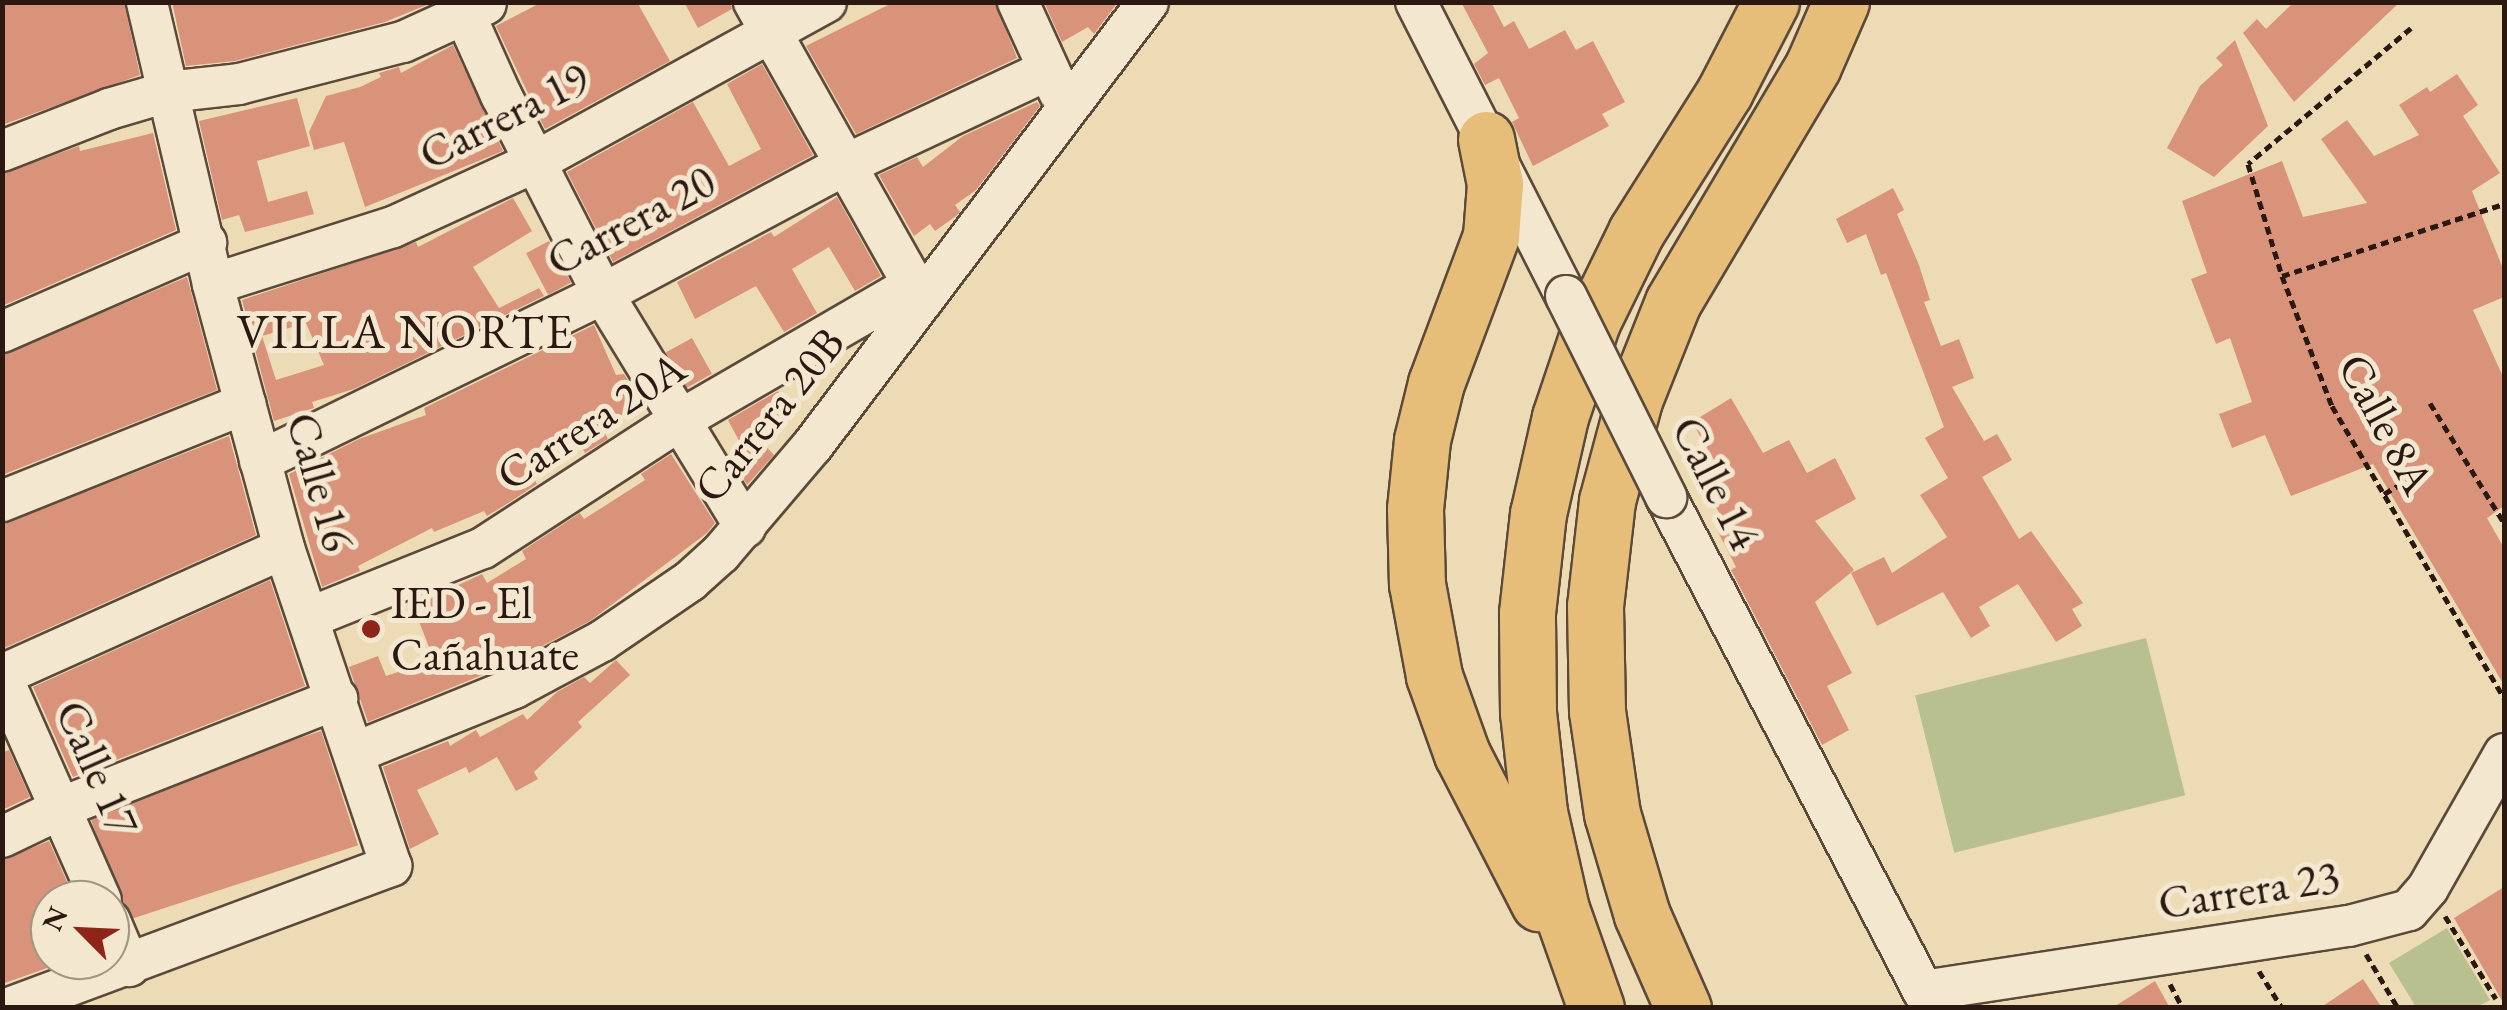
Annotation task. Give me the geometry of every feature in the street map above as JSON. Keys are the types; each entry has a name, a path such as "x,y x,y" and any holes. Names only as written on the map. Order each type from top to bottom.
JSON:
{"highway":[{"path":"1595,1008 1561,909 1539,812 1528,713 1527,633 1538,514 1560,416 1592,322 1636,232 1725,91 1771,2"},
{"path":"1683,1008 1642,915 1612,814 1599,728 1595,606 1607,501 1634,400 1673,302 1813,66 1842,2"},
{"path":"1486,139 1495,184 1491,236 1436,384 1422,440 1415,509 1417,584 1434,676 1462,754 1595,1008"}],"street":[{"name":"Calle 16","path":"130,966 391,866 311,617 284,548 212,284 206,243 166,92 148,2"},
{"name":"Carrera 19","path":"212,284 393,227 535,162 762,17 826,2"},
{"path":"1018,2 1067,109"},
{"name":"Carrera 20B","path":"354,754 514,688 602,641 690,582 745,528 918,293 1148,2"},
{"name":"Calle 14","path":"1416,2 1666,497 1927,999"},
{"path":"2,151 109,109 166,92 239,84 403,42 478,9 535,162 603,294 677,422 745,528"},
{"path":"762,17 918,293"},
{"name":"Carrera 20","path":"260,461 603,294 846,164 1048,70"},
{"path":"2,332 206,243"},
{"name":"Carrera 20A","path":"311,617 482,548 677,422 918,293"},
{"path":"2,501 245,404"},
{"path":"2,676 284,548"},
{"name":"Calle 17","path":"2,676 92,880"},
{"path":"2,836 337,698"},
{"name":"Carrera 23","path":"1927,999 2349,926 2408,910 2428,888 2504,754"},
{"path":"9,1008 89,980"}],"path":[{"name":"Calle 8A","path":"2411,28 2248,164 2282,276 2332,406 2504,698"},
{"path":"2282,276 2504,204"},
{"path":"2430,403 2502,512 2504,523"},
{"path":"2384,494 2402,482"},
{"path":"2428,888 2496,999"},
{"path":"2349,926 2398,1008"}],"green space":[{"path":"2146,638 2185,795 1954,853 1915,696"},
{"path":"2447,928 2490,1000 2477,1007 2416,1007 2389,963"}],"building":[{"path":"14,2 124,2 140,75 2,125 2,6"},
{"path":"172,2 429,4 385,22 235,61 186,66"},
{"path":"542,2 637,2 670,61 545,129 496,26"},
{"path":"684,2 730,2 732,9 698,28"},
{"path":"894,2 995,2 1017,58 856,134 806,46"},
{"path":"1044,2 1118,2 1094,34 1088,27 1062,42"},
{"path":"1461,2 1491,2 1504,27 1514,21 1529,49 1565,30 1576,50 1593,41 1625,102 1602,114 1609,126 1533,166 1512,122 1519,118 1499,78 1485,85 1474,64 1488,53"},
{"path":"2294,2 2400,2 2294,102 2243,33 2257,19 2266,29"},
{"path":"2235,40 2268,126 2214,177 2167,148 2200,86 2223,65 2216,58"},
{"path":"453,45 503,151 365,207 344,142 314,150 309,132 326,96 360,87 381,77 379,73 399,67 401,73"},
{"path":"762,64 813,155 613,262 567,172 693,102 729,166 761,149 727,84"},
{"path":"2457,74 2478,105 2463,116 2500,173 2472,191 2504,271 2504,297 2473,310 2504,379 2504,506 2487,518 2504,548 2504,685 2373,464 2291,496 2265,435 2232,448 2219,414 2252,402 2230,338 2216,344 2191,279 2207,273 2182,201 2282,161 2303,217 2367,203 2321,139 2347,120 2374,156 2419,135 2399,105 2427,87 2430,92"},
{"path":"297,98 310,146 257,161 268,202 307,191 314,214 245,232 239,215 222,220 199,121"},
{"path":"1037,102 1040,106 976,190 955,205 960,212 935,231 930,224 914,236 879,175 917,157 923,167 963,136"},
{"path":"153,133 176,230 2,306 2,174 79,146 80,151"},
{"path":"1893,188 1904,210 1897,214 1919,265 1930,300 1924,302 1941,346 1959,339 1974,378 1952,387 1984,441 1997,434 2012,460 1982,477 2019,539 2031,531 2083,603 2072,609 2082,626 2056,642 2018,584 1979,607 1990,626 1971,638 1943,592 1877,626 1851,573 1884,557 1892,573 1947,537 1920,495 1948,478 1925,438 1944,427 1886,273 1881,275 1866,234 1847,243 1836,219"},
{"path":"837,197 881,276 855,291 829,247 792,269 817,313 784,332 756,286 695,319 677,282 771,232 774,237"},
{"path":"513,198 532,231 473,267 499,308 539,288 544,296 354,389 312,402 314,408 274,421 242,300 416,242 418,247","holes":["306,323 324,365 276,380 262,336"]},
{"path":"549,241 571,282 548,295 526,253"},
{"path":"187,277 217,390 2,475 2,355"},
{"path":"594,325 616,375 624,374 641,402 602,428 608,439 585,453 576,437 526,466 537,484 487,516 484,511 434,532 432,528 358,566 360,571 322,587 289,474 359,439 426,415 424,408"},
{"path":"692,338 712,374 686,388 666,353"},
{"path":"778,391 793,416 758,438 774,455 747,485 730,456 744,450 728,420"},
{"path":"1731,398 1763,453 1789,440 1807,473 1835,458 1856,499 1815,521 1854,570 1815,602 1852,673 1827,686 1849,730 1822,745 1731,570 1736,567 1718,532 1727,528 1696,469 1714,460 1692,422"},
{"path":"229,436 256,535 2,649 2,524"},
{"path":"671,454 715,523 707,533 590,621 504,666 368,722 349,667 378,656 386,676 434,660 413,606 482,574 487,583 526,559 522,551 580,513 584,519 645,480 641,474"},
{"path":"270,580 305,686 73,777 33,687"},
{"path":"616,660 630,675 578,722 582,727 534,772 538,779 516,791 497,757 469,773 466,767 417,790 439,834 410,849 383,767 448,741 450,746 476,730 480,737 523,714 527,720 557,692 584,677 590,683"},
{"path":"321,731 358,845 130,919 130,880 111,880 87,807"},
{"path":"9,750 30,797 2,810 2,753"},
{"path":"49,841 66,880 30,880 30,974 2,984 2,860"},
{"path":"2504,887 2504,1004 2454,918"},
{"path":"2363,979 2382,1008 2320,1008"},
{"path":"2155,981 2170,1008 2112,1008"}],"place":[{"name":"IED - El Cañahuate","path":"371,629"}],"district":[{"name":"VILLA NORTE","path":"406,332"}]}
